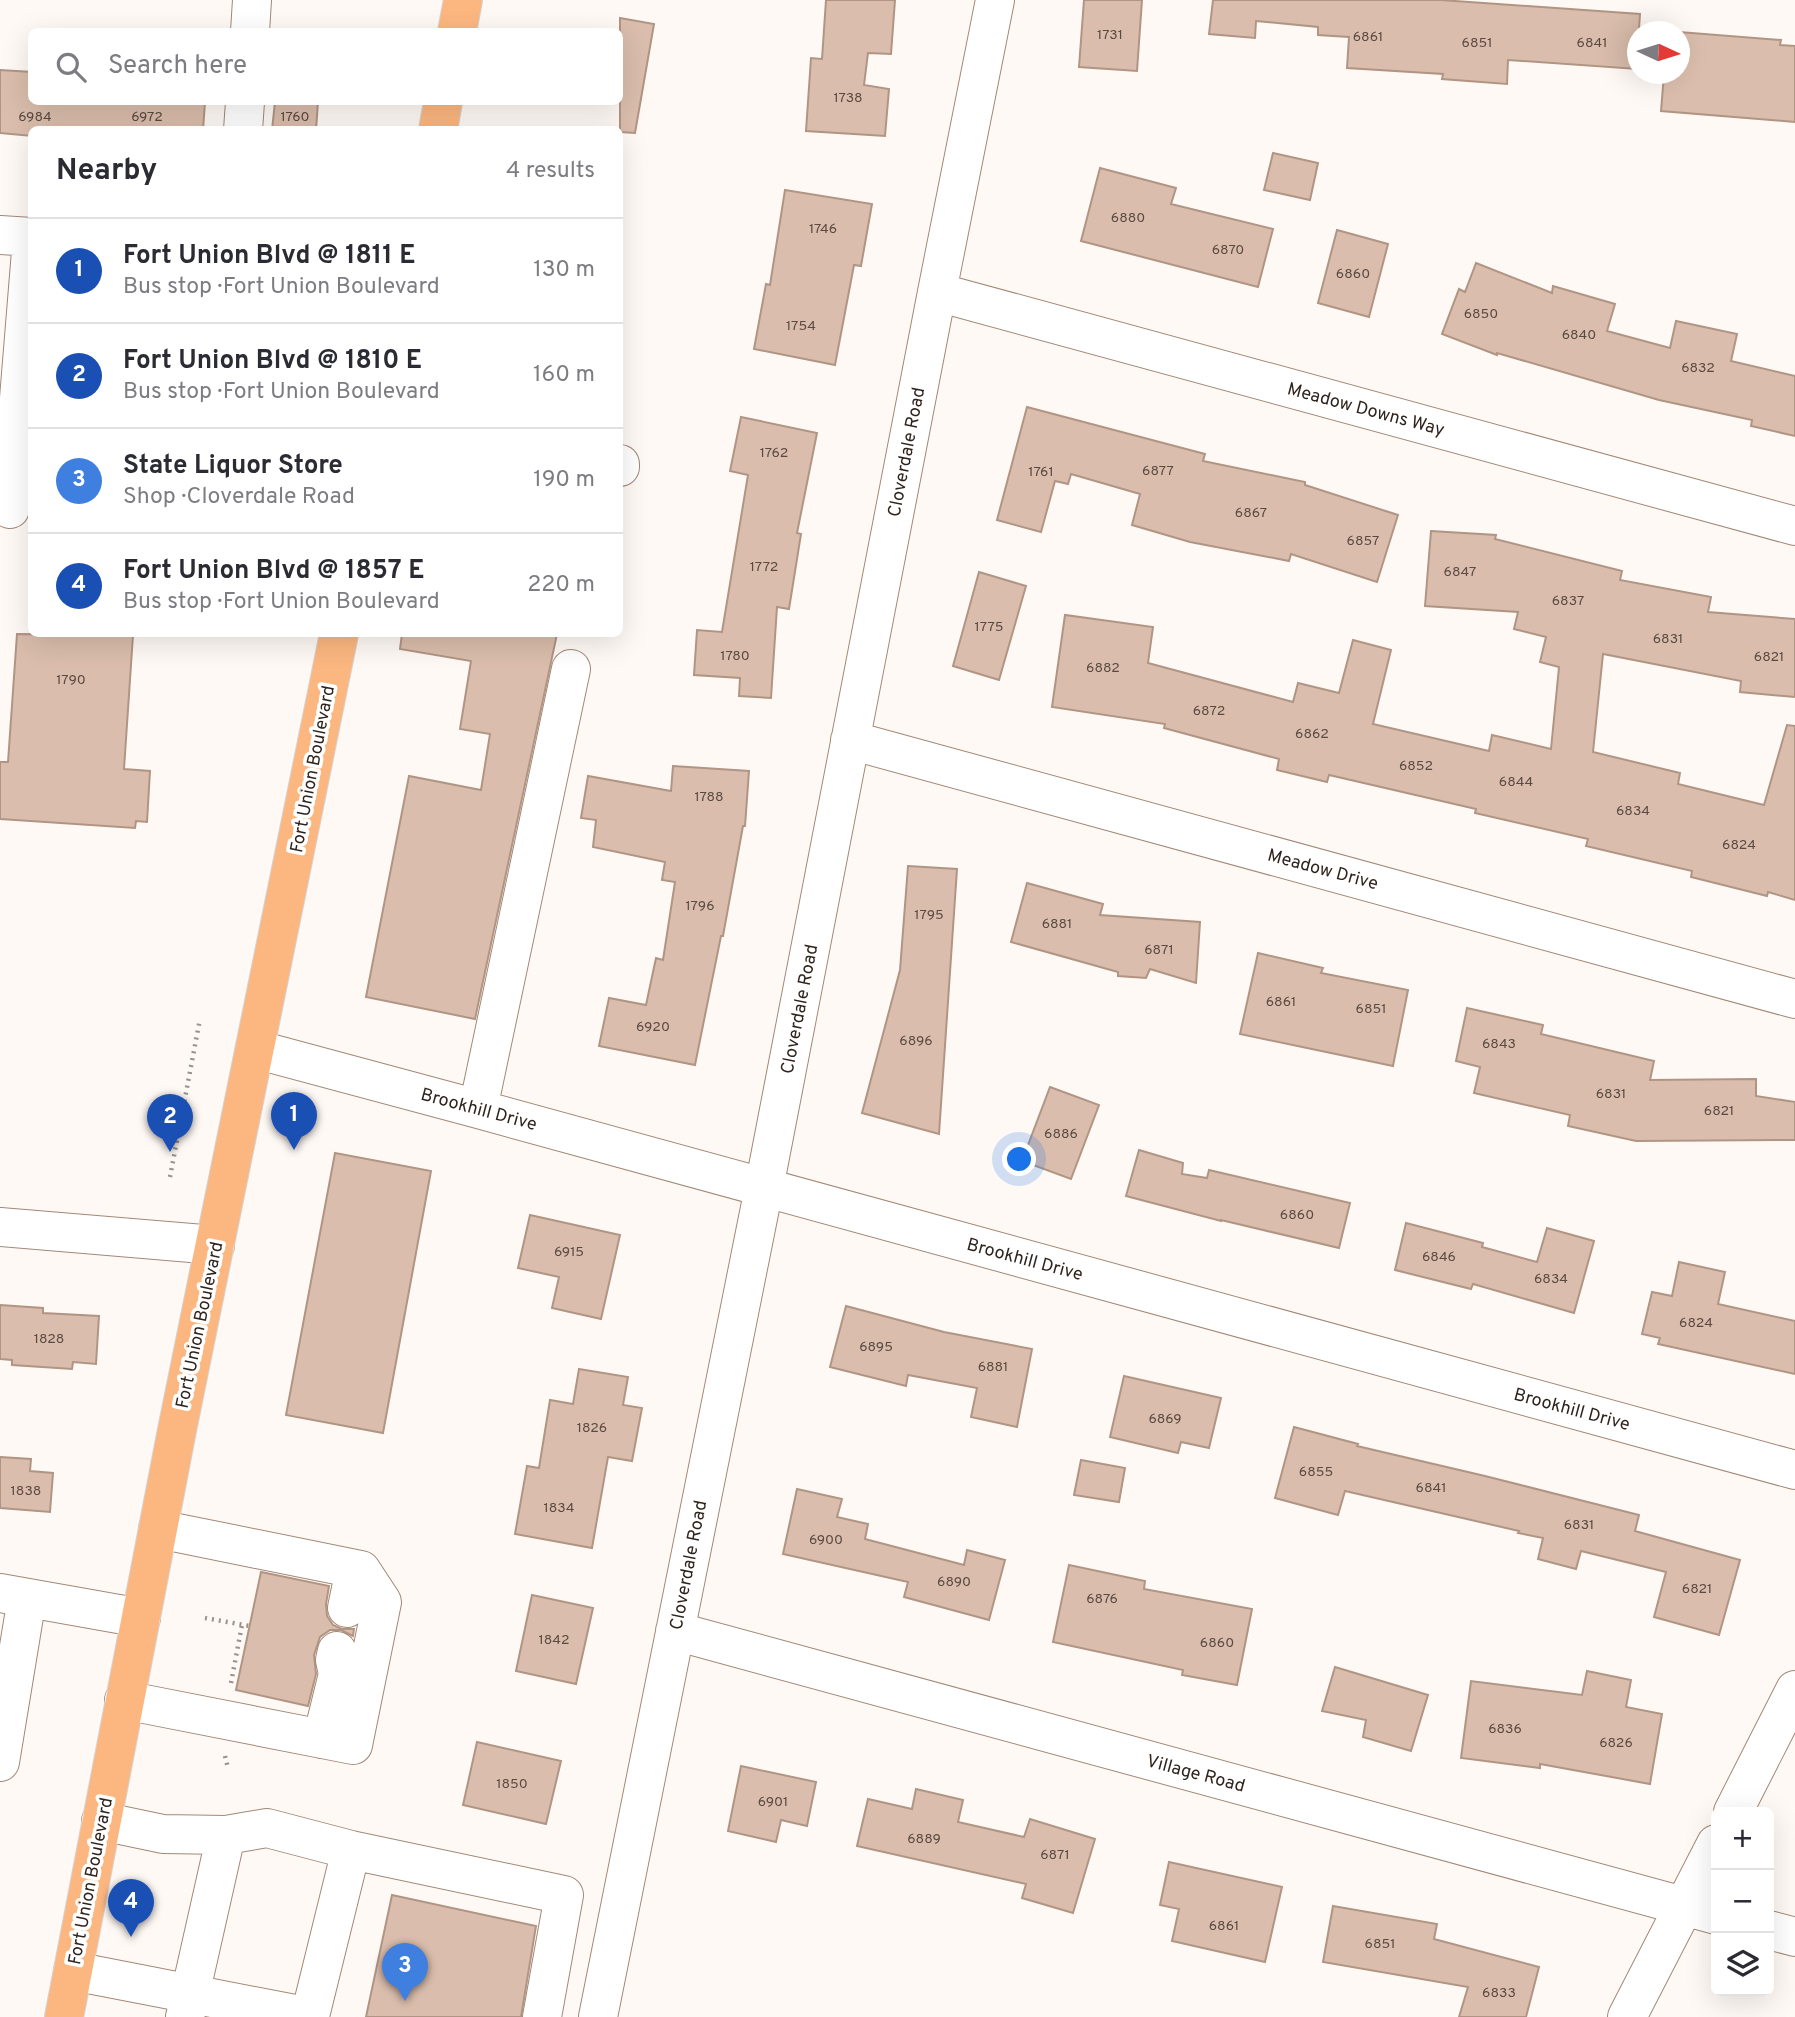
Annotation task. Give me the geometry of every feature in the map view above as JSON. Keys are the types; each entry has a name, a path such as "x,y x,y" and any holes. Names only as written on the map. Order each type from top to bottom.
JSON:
{"main road":[{"path":"458,28 463,0"},
{"path":"439,126 442,105"},
{"name":"Fort Union Boulevard","path":"64,2017 158,1529 338,637"}],"street":[{"path":"250,28 252,0"},
{"name":"Cloverdale Road","path":"597,2017 764,1188 995,0"},
{"path":"243,126 245,105"},
{"path":"0,235 28,238"},
{"path":"10,509 28,287"},
{"name":"Meadow Downs Way","path":"937,292 1795,526"},
{"path":"478,1109 571,669"},
{"name":"Meadow Drive","path":"850,740 1795,999"},
{"name":"Brookhill Drive","path":"256,1049 1795,1470"},
{"path":"0,1227 215,1245"},
{"path":"124,1700 353,1745 382,1602 158,1529"},
{"path":"0,1762 13,1595 141,1618"},
{"name":"Village Road","path":"675,1631 1700,1911"},
{"path":"330,1741 338,1674 335,1660 347,1653"},
{"path":"1735,1807 1795,1690"},
{"path":"101,1822 163,1834 226,1835 267,1828 351,1850 564,1895 542,2017"},
{"path":"187,2005 226,1835"},
{"path":"73,1971 187,2005 310,2017 351,1850"},
{"path":"1627,2017 1700,1911 1711,1865"},
{"path":"1774,1931 1795,1937"}],"path":[{"path":"170,1177 200,1019"},
{"path":"205,1618 250,1626"},
{"path":"230,1688 242,1625"}],"building":[{"path":"826,0 895,0 891,54 868,53 864,85 889,89 885,136 806,131 811,58 822,59"},
{"path":"1084,0 1142,0 1137,71 1079,67"},
{"path":"1213,0 1441,0 1640,14 1640,21 1627,21 1627,68 1508,60 1507,84 1442,79 1443,74 1347,68 1349,37 1318,35 1318,27 1256,21 1255,38 1209,34"},
{"path":"620,18 654,24 635,133 623,132 623,126 620,126 620,105 623,105 623,28 620,28"},
{"path":"1690,33 1781,40 1780,45 1795,46 1795,122 1661,111 1663,84 1690,84"},
{"path":"0,70 28,72 28,105 205,105 203,126 28,126 28,136 0,133"},
{"path":"275,105 318,105 316,126 272,126"},
{"path":"1273,153 1318,163 1310,200 1264,190"},
{"path":"1100,168 1176,188 1171,204 1273,229 1258,287 1081,241"},
{"path":"785,190 872,204 861,266 854,265 835,365 754,349 766,284 770,285"},
{"path":"1337,230 1388,244 1369,317 1318,303"},
{"path":"1476,263 1552,293 1553,286 1615,304 1607,331 1670,348 1676,321 1737,334 1731,361 1795,376 1795,436 1751,426 1752,420 1659,400 1497,355 1442,334 1459,289 1465,292"},
{"path":"1027,407 1205,454 1203,461 1305,482 1305,485 1398,515 1377,582 1291,554 1289,561 1190,542 1132,525 1140,494 1071,474 1068,484 1055,481 1041,532 997,520"},
{"path":"741,417 817,433 797,533 801,534 789,609 777,607 771,698 739,696 740,678 694,675 697,630 722,632 748,475 730,471"},
{"path":"1431,531 1496,535 1495,539 1622,571 1620,580 1711,597 1708,612 1795,619 1795,697 1740,692 1741,681 1603,654 1593,752 1680,773 1678,784 1764,805 1787,725 1795,726 1795,900 1768,892 1767,896 1691,877 1692,871 1586,846 1588,839 1475,813 1476,809 1329,775 1327,782 1277,770 1279,759 1164,728 1165,724 1052,707 1065,615 1153,627 1148,663 1293,702 1298,683 1339,693 1353,640 1391,650 1373,724 1489,751 1492,735 1551,749 1559,667 1540,662 1546,637 1514,629 1518,612 1425,606"},
{"path":"979,572 1026,586 999,680 953,666"},
{"path":"17,634 28,634 28,637 133,637 124,769 150,771 147,822 136,821 135,828 0,819 0,762 8,762"},
{"path":"402,637 556,637 475,1019 366,997 409,776 481,790 490,734 460,729 471,661 400,649"},
{"path":"673,766 749,771 745,826 695,1065 599,1046 609,998 646,1005 656,958 663,960 675,882 662,880 665,862 593,847 596,820 581,818 588,776 671,791"},
{"path":"908,866 957,869 939,1134 862,1113 900,970"},
{"path":"1027,883 1103,904 1100,915 1200,922 1196,983 1150,969 1146,978 1118,976 1118,972 1011,942"},
{"path":"1258,953 1323,968 1321,973 1408,990 1393,1066 1240,1034"},
{"path":"1467,1008 1543,1025 1541,1034 1654,1061 1650,1080 1756,1079 1756,1096 1795,1102 1795,1140 1636,1141 1568,1126 1570,1115 1474,1093 1480,1067 1456,1061"},
{"path":"1050,1087 1099,1105 1071,1179 1022,1161"},
{"path":"1139,1150 1183,1163 1182,1174 1207,1178 1209,1170 1350,1203 1339,1248 1126,1196"},
{"path":"335,1153 431,1171 383,1433 286,1415"},
{"path":"530,1215 620,1235 601,1319 552,1308 559,1277 518,1268"},
{"path":"1406,1223 1483,1243 1482,1247 1537,1262 1547,1228 1594,1241 1574,1313 1473,1284 1471,1289 1395,1270"},
{"path":"1679,1262 1725,1272 1718,1304 1795,1321 1795,1374 1658,1344 1660,1338 1642,1334 1652,1292 1672,1296"},
{"path":"0,1305 43,1308 43,1313 99,1316 96,1364 73,1362 72,1369 12,1365 12,1360 0,1359"},
{"path":"846,1306 944,1332 1032,1349 1017,1427 971,1417 977,1388 908,1375 906,1386 830,1367"},
{"path":"579,1369 628,1377 623,1405 642,1408 632,1461 608,1457 592,1548 515,1534 527,1466 539,1468 550,1400 573,1404"},
{"path":"1124,1376 1221,1398 1209,1448 1181,1442 1178,1453 1110,1437"},
{"path":"1294,1427 1358,1444 1357,1446 1639,1515 1635,1531 1740,1560 1719,1635 1654,1617 1666,1572 1581,1551 1576,1569 1538,1559 1543,1538 1345,1491 1338,1515 1275,1498"},
{"path":"0,1457 31,1459 30,1471 53,1473 50,1512 0,1508"},
{"path":"1081,1460 1125,1468 1119,1502 1074,1495"},
{"path":"797,1489 842,1499 837,1517 868,1524 865,1539 964,1565 967,1550 1005,1560 989,1620 904,1597 908,1582 783,1554"},
{"path":"1069,1565 1145,1581 1144,1589 1252,1609 1237,1685 1182,1675 1183,1670 1053,1642"},
{"path":"261,1572 329,1586 327,1616 333,1625 342,1629 354,1629 353,1636 341,1630 330,1630 320,1637 314,1655 316,1674 308,1706 236,1690"},
{"path":"532,1595 593,1608 576,1684 516,1671"},
{"path":"1335,1667 1428,1695 1411,1751 1363,1737 1366,1720 1322,1711"},
{"path":"1587,1671 1631,1680 1626,1707 1662,1714 1650,1784 1540,1764 1540,1768 1461,1758 1471,1681 1582,1695"},
{"path":"477,1742 561,1761 546,1824 463,1805"},
{"path":"741,1766 816,1782 807,1826 781,1820 776,1842 728,1831"},
{"path":"916,1789 963,1800 958,1822 1024,1837 1030,1819 1095,1839 1073,1913 1022,1898 1026,1884 857,1846 868,1799 912,1809"},
{"path":"1169,1862 1282,1887 1265,1962 1172,1941 1179,1909 1160,1905"},
{"path":"392,1895 536,1926 521,2017 366,2017"},
{"path":"1333,1906 1437,1924 1434,1939 1539,1967 1526,2017 1459,2017 1468,1987 1323,1962"}],"place":[{"name":"Fort Union Blvd @ 1811 E","path":"294,1150"},
{"name":"Fort Union Blvd @ 1810 E","path":"170,1152"},
{"name":"Fort Union Blvd @ 1857 E","path":"131,1937"},
{"name":"State Liquor Store","path":"405,2001"}]}
